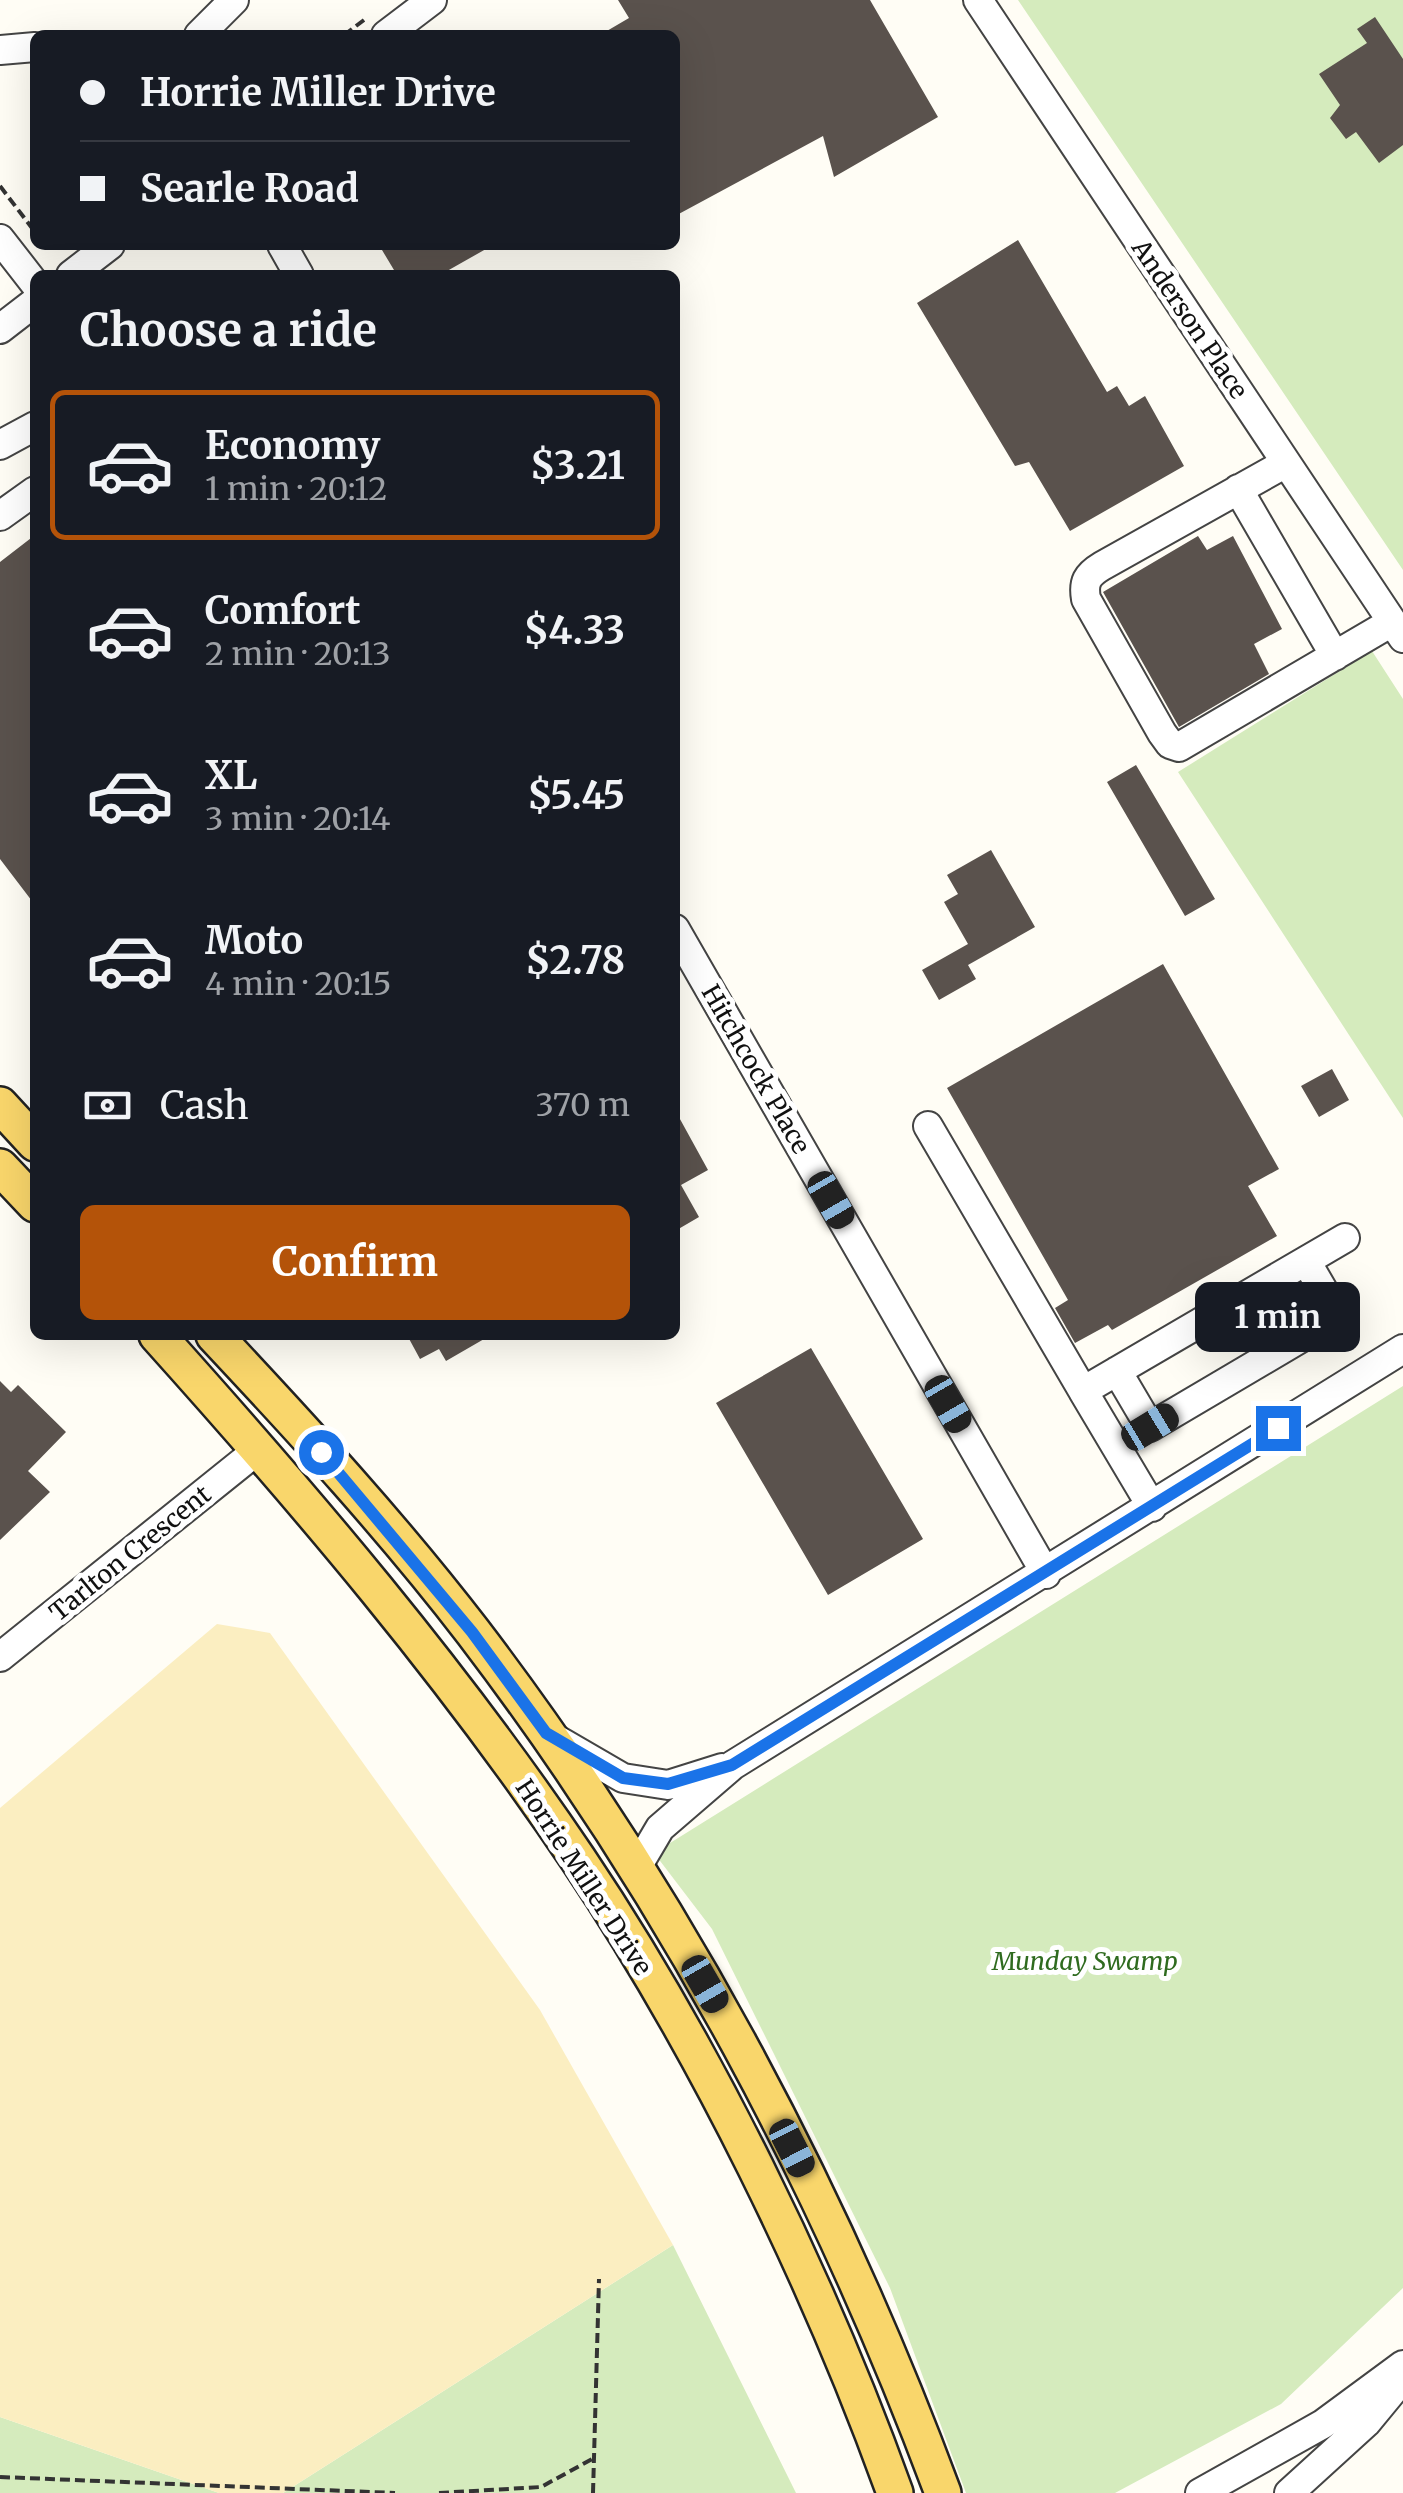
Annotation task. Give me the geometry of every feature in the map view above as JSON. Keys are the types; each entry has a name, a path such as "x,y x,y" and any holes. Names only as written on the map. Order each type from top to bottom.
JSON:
{"main road":[{"path":"0,1105 30,1138"},
{"path":"0,1167 30,1199"},
{"name":"Horrie Miller Drive","path":"162,1340 372,1580 580,1862 717,2095 813,2292 895,2493"},
{"name":"Horrie Miller Drive","path":"219,1340 394,1534 546,1733 637,1868 752,2064 858,2278 943,2493"}],"street":[{"path":"205,30 234,0"},
{"path":"380,23 432,0"},
{"name":"Anderson Place","path":"978,0 1397,630"},
{"path":"0,50 30,47"},
{"path":"0,239 30,278"},
{"path":"77,270 103,250"},
{"path":"0,329 30,306"},
{"path":"0,445 30,429"},
{"path":"1286,463 1089,574 1084,586 1086,600 1162,734 1170,744 1180,746 1335,656 1397,630"},
{"path":"1238,490 1335,656"},
{"path":"0,516 30,495"},
{"name":"Hitchcock Place","path":"680,937 1046,1574"},
{"path":"928,1126 1152,1507"},
{"path":"1083,1391 1346,1238"},
{"path":"1118,1370 1150,1427 1338,1316 1306,1261"},
{"path":"637,1868 660,1828 732,1765 1046,1574 1403,1349"},
{"name":"Tarlton Crescent","path":"0,1657 260,1449"},
{"path":"546,1733 623,1778 668,1784 732,1765"},
{"path":"1200,2493 1323,2424 1403,2366"},
{"path":"1290,2493 1354,2435 1403,2378"}],"path":[{"path":"0,186 30,225"},
{"path":"593,2493 599,2279"},
{"path":"438,2493 541,2487 594,2458"},
{"path":"0,2477 395,2493"}],"green space":[{"path":"1018,0 1403,0 1403,570"},
{"path":"1372,651 1403,699 1403,1118 1178,772"},
{"name":"Munday Swamp","path":"1403,1386 1403,2288 1281,2404 1115,2493 966,2493 890,2288 712,1929 654,1853"},
{"path":"673,2245 796,2493 283,2493"},
{"path":"0,2417 219,2493 0,2493"}],"sand":[{"path":"217,1624 270,1633 540,2010 673,2245 283,2493 219,2493 0,2417 0,1808"}],"building":[{"path":"618,0 870,0 938,117 834,177 823,136 680,213 680,30 609,30 629,18"},
{"path":"1375,17 1403,59 1403,145 1379,163 1356,132 1346,139 1330,118 1340,105 1319,74 1367,43 1357,29"},
{"path":"1018,240 1107,392 1117,386 1129,406 1145,396 1184,466 1070,531 1029,462 1015,466 917,303"},
{"path":"382,250 484,250 449,270 394,270"},
{"path":"1198,536 1207,550 1233,536 1282,629 1254,644 1269,674 1179,727 1103,592"},
{"path":"30,539 30,898 0,859 0,562"},
{"path":"1136,765 1215,899 1185,916 1107,782"},
{"path":"991,850 1035,927 968,965 976,979 939,1000 922,970 968,944 944,902 958,894 947,875"},
{"path":"1163,964 1279,1169 1248,1186 1277,1236 1112,1330 1108,1325 1075,1343 1055,1308 1068,1300 947,1088"},
{"path":"1332,1069 1349,1100 1319,1117 1301,1086"},
{"path":"680,1119 708,1170 681,1185 699,1217 680,1228"},
{"path":"410,1340 482,1340 446,1361 439,1349 420,1359"},
{"path":"811,1348 923,1539 828,1595 716,1403"},
{"path":"0,1381 11,1392 18,1385 66,1432 28,1471 50,1492 0,1540"}],"route":[{"path":"321,1452 394,1534 546,1733 623,1778 668,1784 732,1765 1278,1428"}]}
